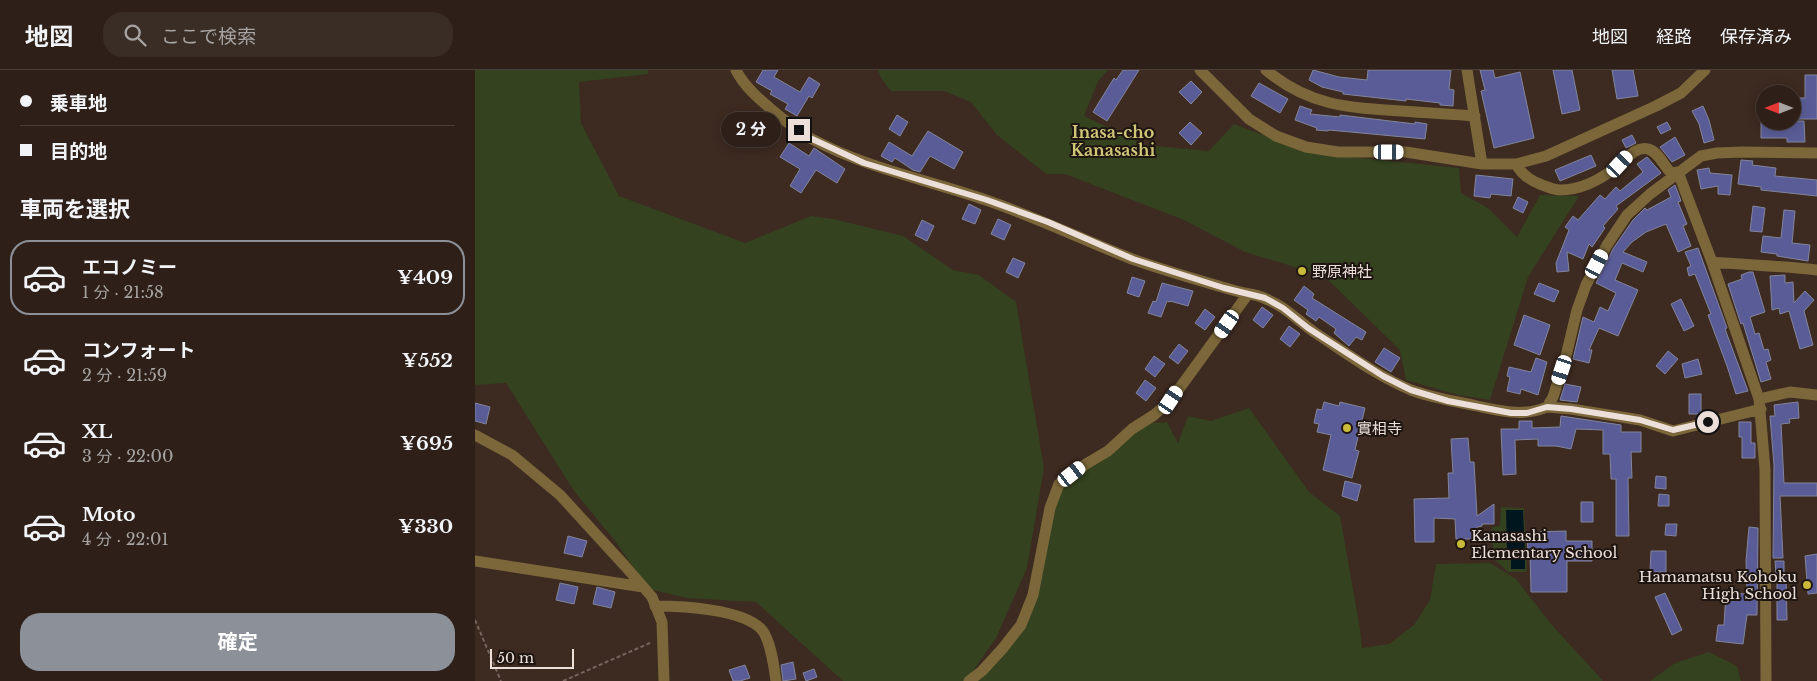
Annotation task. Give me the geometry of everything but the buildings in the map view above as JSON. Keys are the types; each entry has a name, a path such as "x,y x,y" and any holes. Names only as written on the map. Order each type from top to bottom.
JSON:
{"street":[{"path":"736,70 741,80 759,99 810,138 864,163 987,200 1048,222 1133,259 1265,298 1283,308 1308,328 1383,376 1411,390 1448,401 1511,413 1527,413 1547,407 1571,409 1640,420 1673,430 1760,404 1790,392 1817,395"},
{"path":"1200,70 1249,119 1276,136 1306,147 1338,152 1413,152 1483,164 1516,164 1546,156 1681,93 1705,70"},
{"path":"1266,70 1282,84 1303,94 1342,107 1475,116"},
{"path":"1467,70 1483,164"},
{"path":"1516,164 1520,172 1535,182 1559,190 1579,187 1594,181 1620,164 1628,156 1645,148 1652,150 1659,156 1671,173 1678,172"},
{"path":"1547,407 1553,397 1566,356 1577,310 1586,285 1607,245 1627,215 1650,194 1701,156 1717,153 1817,153"},
{"path":"1678,172 1712,262 1760,404 1765,469 1766,681"},
{"path":"1712,262 1744,265 1779,265 1817,270"},
{"path":"969,681 982,671 1021,625 1033,595 1050,508 1059,484 1086,464 1108,451 1132,429 1154,415 1171,400 1248,294"},
{"path":"475,436 511,455 560,495 652,598 662,622 665,681"},
{"path":"475,561 643,587"},
{"path":"655,606 681,606 743,617 762,630 773,656 776,681"}],"path":[{"path":"475,620 501,681"},
{"path":"563,681 663,638"}],"green space":[{"path":"475,70 648,70 648,74 579,82 581,123 619,196 745,243 811,216 833,219 903,236 953,270 979,275 1016,302 1044,468 1027,568 996,638 966,681 843,681 756,602 687,598 648,589 616,542 574,491 506,383 475,385"},
{"path":"878,70 1108,70 1098,81 1084,116 1145,145 1209,151 1234,124 1312,153 1459,168 1461,193 1488,208 1517,237 1540,195 1579,196 1528,277 1490,400 1458,395 1406,380 1400,350 1324,276 1245,252 1184,220 1065,174 1046,174 997,135 971,102 944,91 891,91 881,78"},
{"path":"1249,408 1309,492 1340,516 1362,648 1389,644 1414,625 1430,600 1436,564 1490,563 1516,579 1552,625 1603,681 974,681 1026,614 1059,484 1100,462 1147,423 1167,422 1178,443 1188,416 1211,421"},
{"path":"1501,507 1524,508 1527,572 1508,572 1493,558 1492,527 1500,526"},
{"path":"1709,652 1737,666 1741,681 1650,681 1675,663"}],"water":[{"path":"1506,510 1523,510 1525,552 1507,552"},
{"path":"1511,558 1525,558 1525,569 1511,569"}],"place":[{"name":"野原神社","path":"1302,271"},
{"name":"實相寺","path":"1347,428"},
{"name":"Kanasashi Elementary School","path":"1461,544"},
{"name":"Hamamatsu Kohoku High School","path":"1807,585"}],"district":[{"name":"Inasa-cho Kanasashi","path":"1113,141"}],"route":[{"path":"799,130 833,150 864,163 987,200 1048,222 1133,259 1224,288 1265,298 1283,308 1308,328 1383,376 1411,390 1448,401 1511,413 1527,413 1547,407 1571,409 1640,420 1673,430 1708,422"}]}
